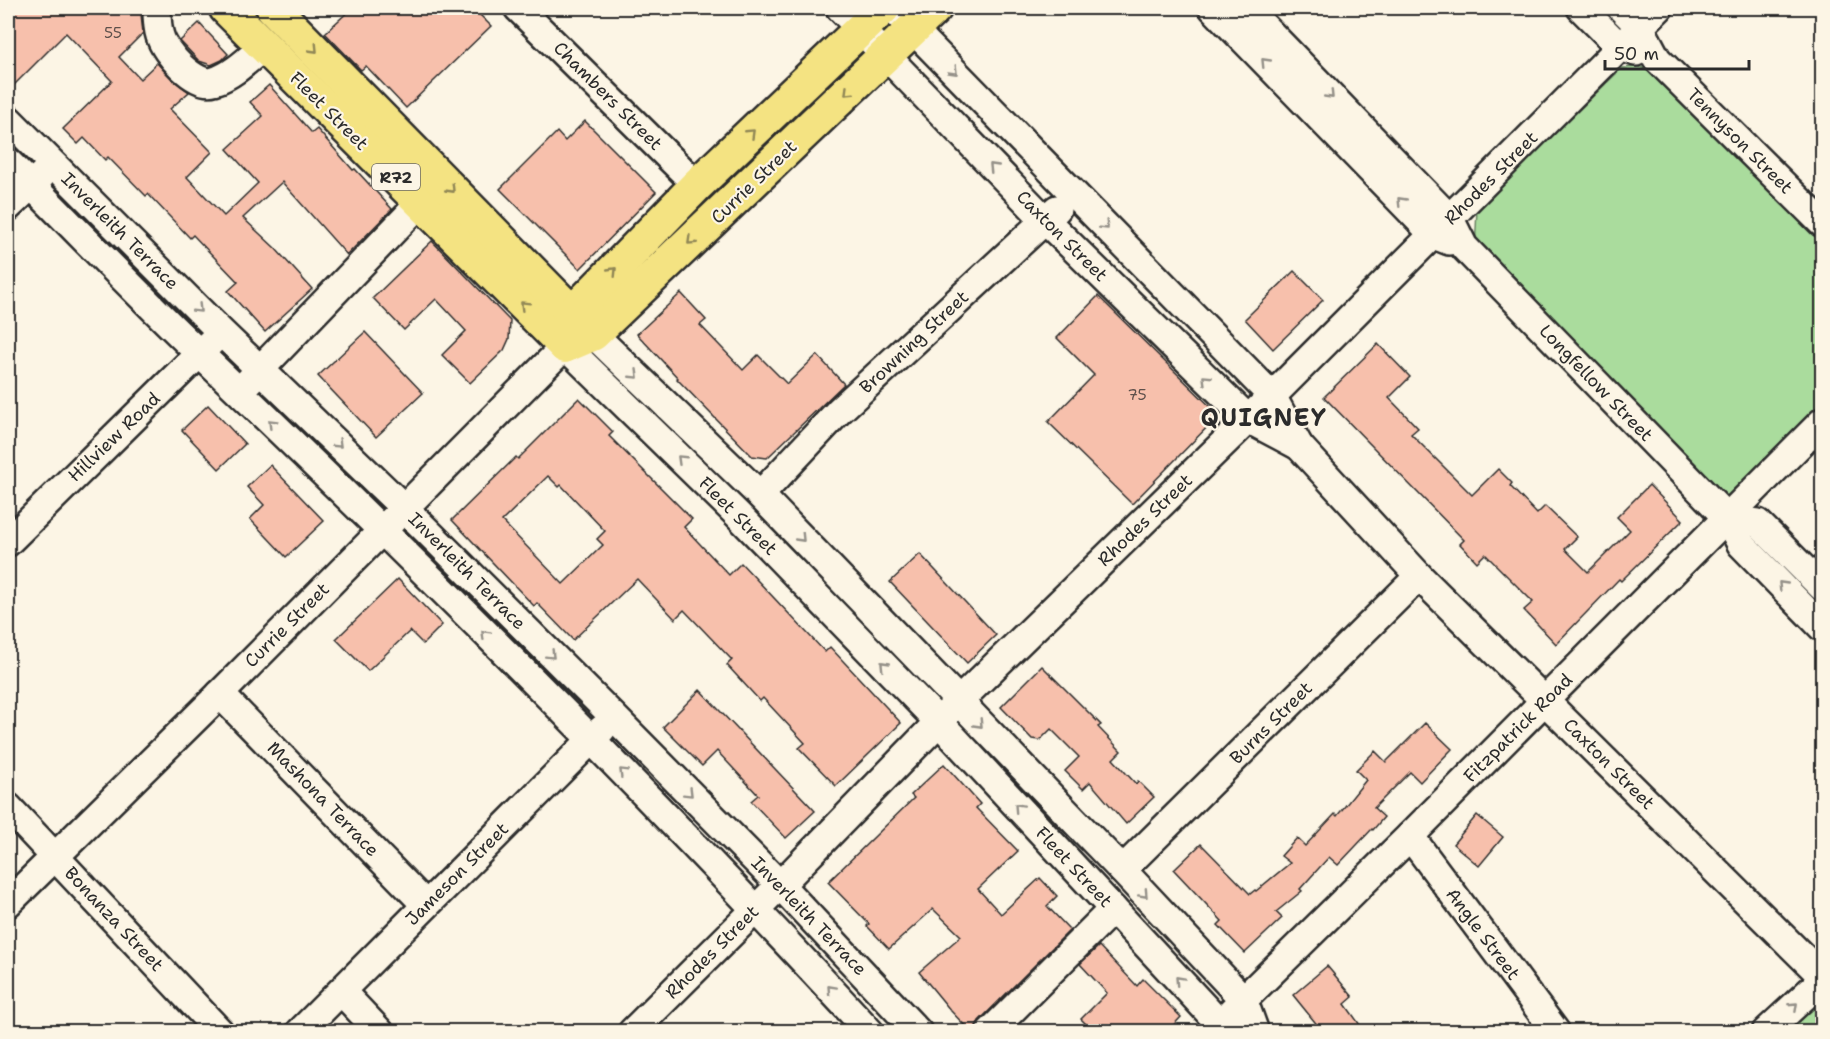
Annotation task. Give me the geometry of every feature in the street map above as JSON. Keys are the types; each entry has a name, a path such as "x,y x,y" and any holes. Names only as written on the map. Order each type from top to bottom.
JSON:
{"main road":[{"name":"Fleet Street","path":"226,8 421,202 577,331"},
{"name":"Fleet Street","path":"288,12 577,331"},
{"name":"Currie Street","path":"577,331 697,184 861,15"},
{"name":"Currie Street","path":"577,331 885,56 913,15"}],"street":[{"path":"157,8 160,36 167,50 192,76 202,82 214,81 242,64 264,46"},
{"name":"Chambers Street","path":"518,8 697,184"},
{"name":"Longfellow Street","path":"1213,8 1464,247 1728,519 1741,544 1822,627"},
{"name":"Longfellow Street","path":"1246,8 1442,227"},
{"name":"Tennyson Street","path":"1581,8 1620,46 1658,59"},
{"name":"Tennyson Street","path":"1621,8 1640,27 1658,59 1822,223"},
{"name":"Rhodes Street","path":"632,1032 780,885 958,702 1248,420 1659,8"},
{"name":"Caxton Street","path":"861,15 885,56 1045,220 1248,420 1299,446"},
{"name":"Caxton Street","path":"913,15 1072,193 1272,396 1299,446 1419,576 1822,978"},
{"name":"Inverleith Terrace","path":"8,119 221,332 404,508 614,717 780,885 918,1032"},
{"name":"Inverleith Terrace","path":"8,162 199,354 240,391 591,740 756,908 870,1032"},
{"path":"8,207 30,184 53,165"},
{"name":"Browning Street","path":"760,495 839,411 1072,193"},
{"path":"240,391 421,202"},
{"name":"Fleet Street","path":"577,331 760,495 1122,870 1243,999 1256,1032"},
{"name":"Fleet Street","path":"577,331 738,515 939,722 1224,1029"},
{"name":"Currie Street","path":"8,903 220,694 577,331"},
{"name":"Hillview Road","path":"8,542 221,332"},
{"name":"Fitzpatrick Road","path":"1224,1029 1243,999 1410,836 1822,423"},
{"path":"1728,519 1758,523 1822,587"},
{"name":"Burns Street","path":"1122,870 1419,576"},
{"name":"Mashona Terrace","path":"220,694 426,905"},
{"name":"Jameson Street","path":"300,1032 614,717"},
{"name":"Bonanza Street","path":"8,807 220,1032"},
{"name":"Angle Street","path":"1410,836 1556,1032"},
{"path":"990,1032 1113,909"},
{"path":"1767,1032 1822,978"},
{"path":"342,992 380,1032"}],"green space":[{"path":"1640,67 1655,71 1822,237 1822,410 1731,496 1717,495 1475,251 1477,209 1622,68"},
{"path":"1816,1000 1822,1002 1822,1031 1784,1032"}],"building":[{"path":"8,8 135,8 141,14 143,33 119,57 140,79 157,63 189,92 170,109 212,152 187,177 224,216 258,183 227,149 263,116 250,102 269,85 312,133 317,129 392,209 347,255 282,182 243,218 275,248 312,289 265,332 228,291 238,282 193,235 190,238 108,157 105,160 84,138 78,144 63,129 112,81 66,33 8,91"},
{"path":"352,8 473,8 491,26 406,108 366,66 361,70 325,33"},
{"path":"199,23 228,54 211,65 199,61 180,41"},
{"path":"585,121 656,192 580,269 500,189 557,132 565,141"},
{"path":"432,241 510,321 509,339 504,350 470,383 442,355 466,331 436,299 404,330 373,298"},
{"path":"1294,271 1323,300 1273,349 1245,319"},
{"path":"681,293 706,320 700,325 743,370 758,355 787,384 817,355 844,384 767,458 752,456 637,334"},
{"path":"1098,296 1219,415 1132,504 1048,422 1094,375 1057,338"},
{"path":"365,332 423,393 376,437 318,376"},
{"path":"1378,344 1410,377 1389,398 1418,428 1411,434 1472,495 1498,469 1512,483 1510,486 1537,514 1545,506 1577,537 1565,549 1588,572 1630,530 1617,517 1649,485 1683,520 1621,581 1619,579 1556,644 1524,610 1533,602 1485,554 1477,562 1460,544 1464,540 1324,397"},
{"path":"579,398 613,432 609,436 692,519 684,527 729,575 741,563 825,652 830,647 901,723 836,786 799,748 805,743 763,698 760,701 727,665 732,660 684,610 675,619 637,579 573,640 537,603 534,606 452,520 516,457 518,459","holes":["548,476 559,487 561,485 605,531 597,539 603,545 563,584 502,521"]},
{"path":"208,405 245,444 219,469 182,430"},
{"path":"270,465 324,521 286,557 250,519 264,505 247,487"},
{"path":"920,554 996,635 967,663 890,582"},
{"path":"398,579 442,625 423,644 410,631 368,671 336,639"},
{"path":"1042,666 1101,725 1098,727 1121,751 1113,759 1136,784 1138,781 1154,797 1126,824 1090,782 1083,789 1065,771 1079,757 1051,729 1040,740 1032,739 1001,707"},
{"path":"700,690 815,811 786,838 751,801 758,795 717,751 702,766 663,727"},
{"path":"1425,723 1452,749 1420,782 1410,772 1374,808 1384,817 1373,830 1338,865 1329,857 1300,889 1302,891 1276,912 1282,918 1245,953 1218,925 1222,921 1174,870 1201,844 1250,894 1256,891 1290,863 1281,856 1297,838 1305,846 1335,814 1337,816 1366,780 1356,770 1375,751 1386,762"},
{"path":"944,764 980,804 976,808 1018,851 978,889 1001,914 1040,878 1057,896 1047,906 1070,930 979,1021 974,1032 971,1032 951,1011 919,972 961,936 933,909 889,949 867,926 869,924 828,882 914,798 911,795"},
{"path":"1477,815 1503,837 1479,866 1453,844"},
{"path":"1099,946 1137,986 1143,979 1181,1017 1167,1032 1094,1032 1081,1019 1107,993 1080,964"},
{"path":"1327,966 1353,997 1345,1004 1365,1032 1323,1032 1293,995"}],"district":[{"name":"QUIGNEY","path":"1264,418"}]}
